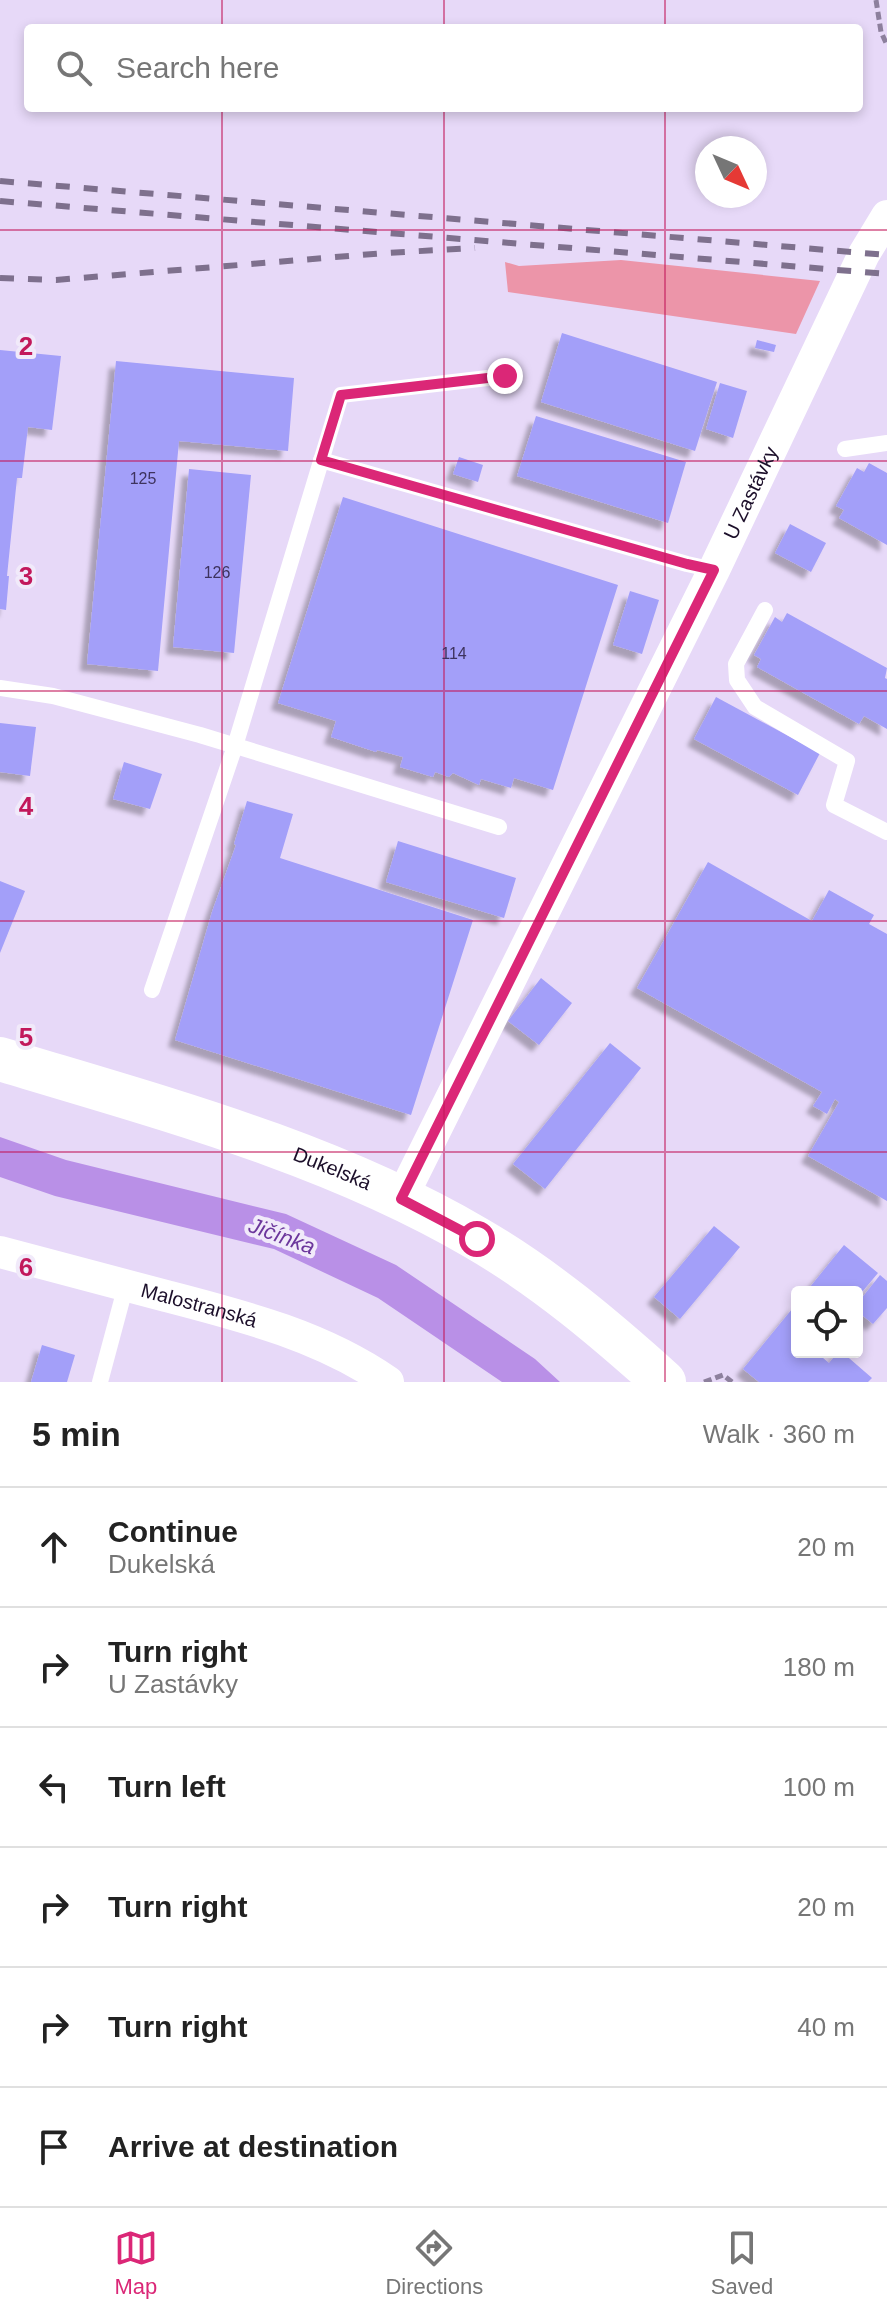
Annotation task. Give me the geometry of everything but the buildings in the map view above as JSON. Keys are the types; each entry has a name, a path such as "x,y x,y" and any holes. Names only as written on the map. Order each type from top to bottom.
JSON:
{"main road":[{"name":"Dukelská","path":"0,1059 228,1129 316,1162 401,1199 477,1239 549,1286 664,1382"}],"street":[{"name":"U Zastávky","path":"401,1199 714,570 864,254 887,216"},
{"name":"Malostranská","path":"0,1252 223,1311 318,1342 360,1362 388,1382"}],"lane":[{"path":"152,990 235,746 341,395 505,376"},
{"path":"845,449 887,443"},
{"path":"321,460 714,570"},
{"path":"765,610 736,664 737,680 755,707 847,761 834,805 887,832"},
{"path":"0,688 53,696 235,746 499,827"},
{"path":"100,1382 126,1285"}],"path":[{"path":"876,0 881,32 887,45"},
{"path":"704,1382 723,1375 732,1382"}],"shaded area":[{"path":"621,260 820,281 796,334 508,292 505,262 519,266"}],"water":[{"name":"Jičínka","path":"0,1137 66,1160 286,1214 396,1265 535,1359 560,1382 502,1382 378,1298 274,1249 55,1196 0,1177"}],"railway":[{"path":"0,181 887,255"},
{"path":"0,201 887,274"},
{"path":"0,278 56,280 475,248"}],"route":[{"path":"477,1239 401,1199 714,570 321,460 341,395 505,376"}]}
